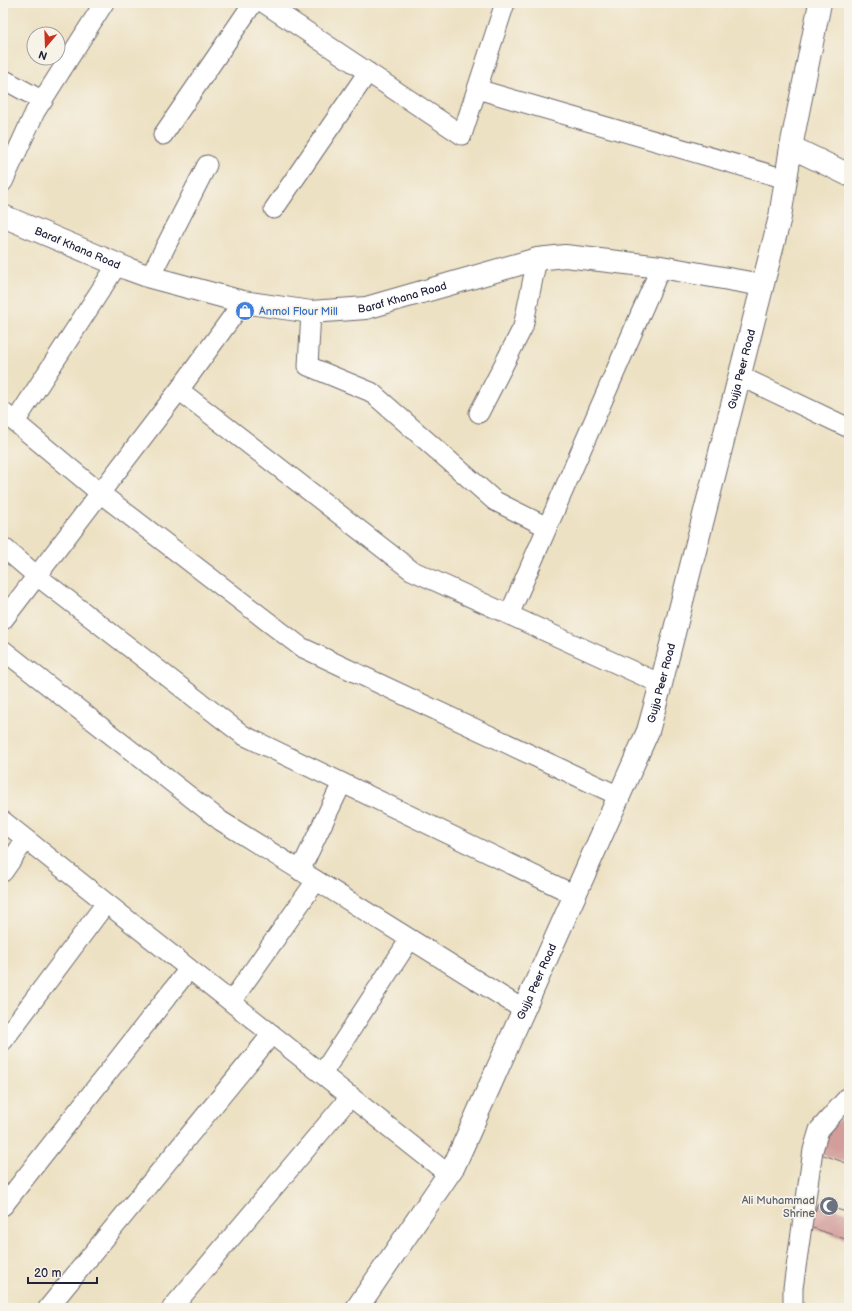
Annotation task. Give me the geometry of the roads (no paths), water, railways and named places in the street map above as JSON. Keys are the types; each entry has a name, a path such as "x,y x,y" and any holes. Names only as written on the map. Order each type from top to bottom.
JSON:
{"street":[{"path":"3,182 35,112 104,3"},
{"path":"163,135 254,3"},
{"path":"264,3 462,135 505,3"},
{"name":"Gujja Peer Road","path":"357,1308 454,1166 648,731 780,217 791,146 820,3"},
{"path":"274,209 368,72"},
{"path":"3,80 43,101"},
{"path":"477,89 786,180"},
{"path":"791,146 849,175"},
{"path":"150,277 207,165"},
{"name":"Baraf Khana Road","path":"3,216 117,265 150,277 243,302 311,312 366,308 537,259 564,256 661,267 762,285"},
{"path":"479,413 523,327 537,259"},
{"path":"117,265 9,417 100,493 301,647 620,796"},
{"path":"509,615 661,267"},
{"path":"3,620 179,390 243,302"},
{"path":"311,312 308,366 371,392 494,501 547,527"},
{"path":"740,376 849,428"},
{"path":"179,390 411,570 661,684"},
{"path":"3,547 36,576 243,735 575,895"},
{"path":"3,650 221,821 524,1010"},
{"path":"300,871 342,783"},
{"path":"3,821 448,1174"},
{"path":"3,872 26,839"},
{"path":"231,1002 316,881"},
{"path":"3,1041 106,903"},
{"path":"322,1074 410,939"},
{"path":"3,1206 189,969"},
{"path":"48,1308 272,1034"},
{"path":"172,1308 351,1096"},
{"path":"793,1308 793,1288 813,1150 819,1130 849,1096"}],"place":[{"name":"Anmol Flour Mill","path":"245,311"},
{"name":"Ali Muhammad Shrine","path":"829,1206"}]}
